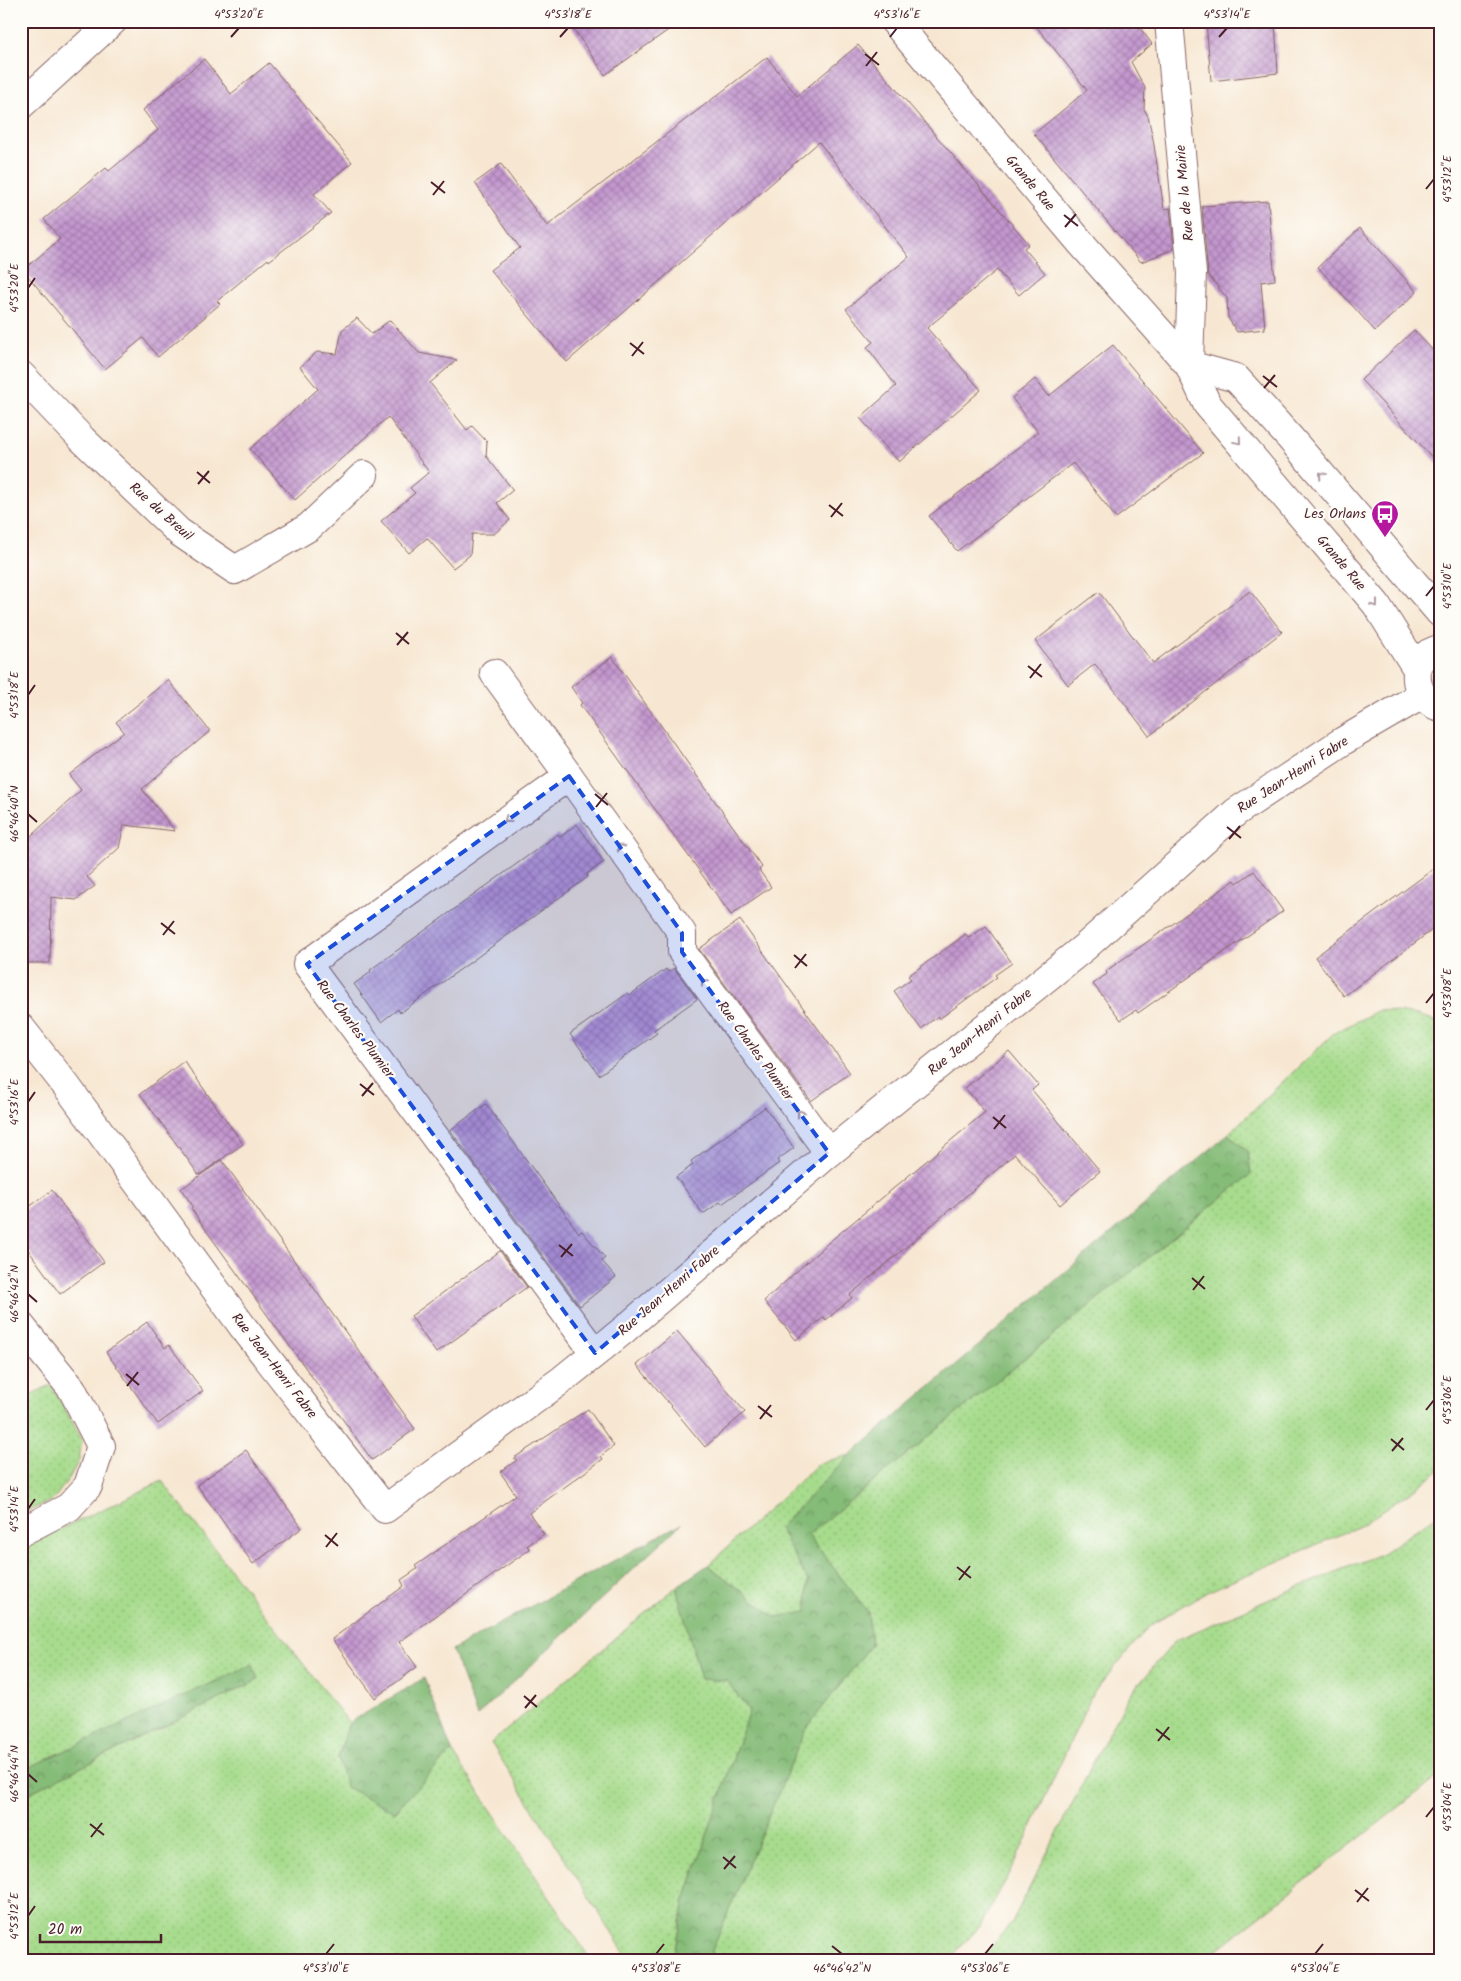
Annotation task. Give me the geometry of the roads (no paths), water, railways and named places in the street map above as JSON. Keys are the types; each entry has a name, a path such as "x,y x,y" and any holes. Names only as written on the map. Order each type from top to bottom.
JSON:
{"street":[{"path":"21,105 113,21"},
{"name":"Grande Rue","path":"894,21 1080,243 1189,364 1207,404 1376,604 1417,669"},
{"name":"Rue de la Mairie","path":"1169,21 1192,273 1189,364"},
{"path":"1189,364 1236,378 1440,613"},
{"name":"Rue du Breuil","path":"21,375 82,439 179,532 235,570 309,527 364,475"},
{"path":"1431,701 1417,688 1417,669 1426,654 1440,649"},
{"name":"Rue Charles Plumier","path":"494,673 682,933 682,952 828,1152"},
{"name":"Rue Jean-Henri Fabre","path":"21,1028 68,1088 244,1327 385,1509 563,1379 625,1329 828,1152 1086,946 1236,812 1343,741 1431,701"},
{"name":"Rue Charles Plumier","path":"569,776 307,964 595,1353"},
{"path":"21,1326 72,1390 101,1446 88,1486 69,1507 21,1532"}],"place":[{"name":"Les Orlans","path":"1385,538"}]}
